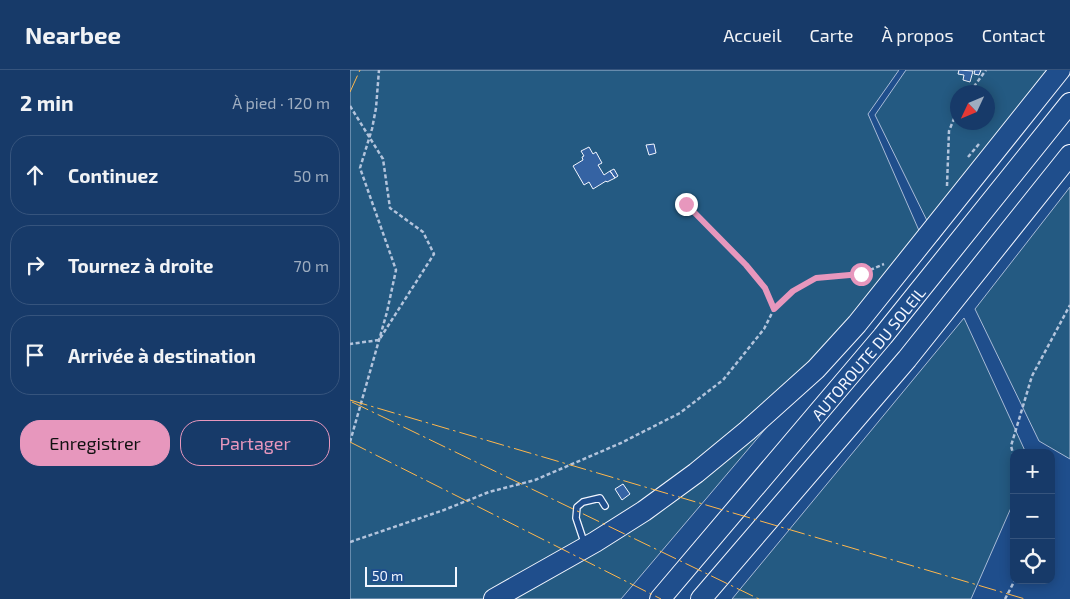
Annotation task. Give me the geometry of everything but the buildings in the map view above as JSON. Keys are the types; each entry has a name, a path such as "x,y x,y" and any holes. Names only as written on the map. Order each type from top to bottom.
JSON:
{"highway":[{"path":"494,599 644,511 696,473 747,431 816,369 856,324 1060,70"},
{"name":"AUTOROUTE DU SOLEIL","path":"660,599 883,336 1070,103"},
{"name":"AUTOROUTE DU SOLEIL","path":"701,599 908,359 1070,155"}],"lane":[{"path":"585,547 576,518 577,507 583,502 600,498 605,506"}],"path":[{"path":"350,442 387,312 396,270 360,168 376,108 379,70"},
{"path":"975,85 986,70"},
{"path":"350,106 383,159 390,208 423,232 434,254 379,340 350,344"},
{"path":"947,187 950,130"},
{"path":"686,204 746,265 765,288 774,309"},
{"path":"350,542 444,510 489,492 536,480 621,443 680,413 723,380 764,329 774,309 793,291 816,278 861,274 889,261"},
{"path":"1012,449 1011,446 1032,376 1070,305"},
{"path":"1005,599 1013,584"}],"shaded area":[{"path":"350,70 899,70 868,114 924,242 621,599 350,599"},
{"path":"906,70 1062,70 937,241 875,115"},
{"path":"1070,187 1070,459 1039,441 975,309"},
{"path":"964,318 1024,449 1010,449 1010,510 971,599 732,599"}],"power":[{"path":"350,92 360,70"},
{"path":"350,400 1025,599"},
{"path":"352,402 759,599"},
{"path":"350,442 661,599"}],"route":[{"path":"686,204 746,265 765,288 774,309 793,291 816,278 861,274"}]}
